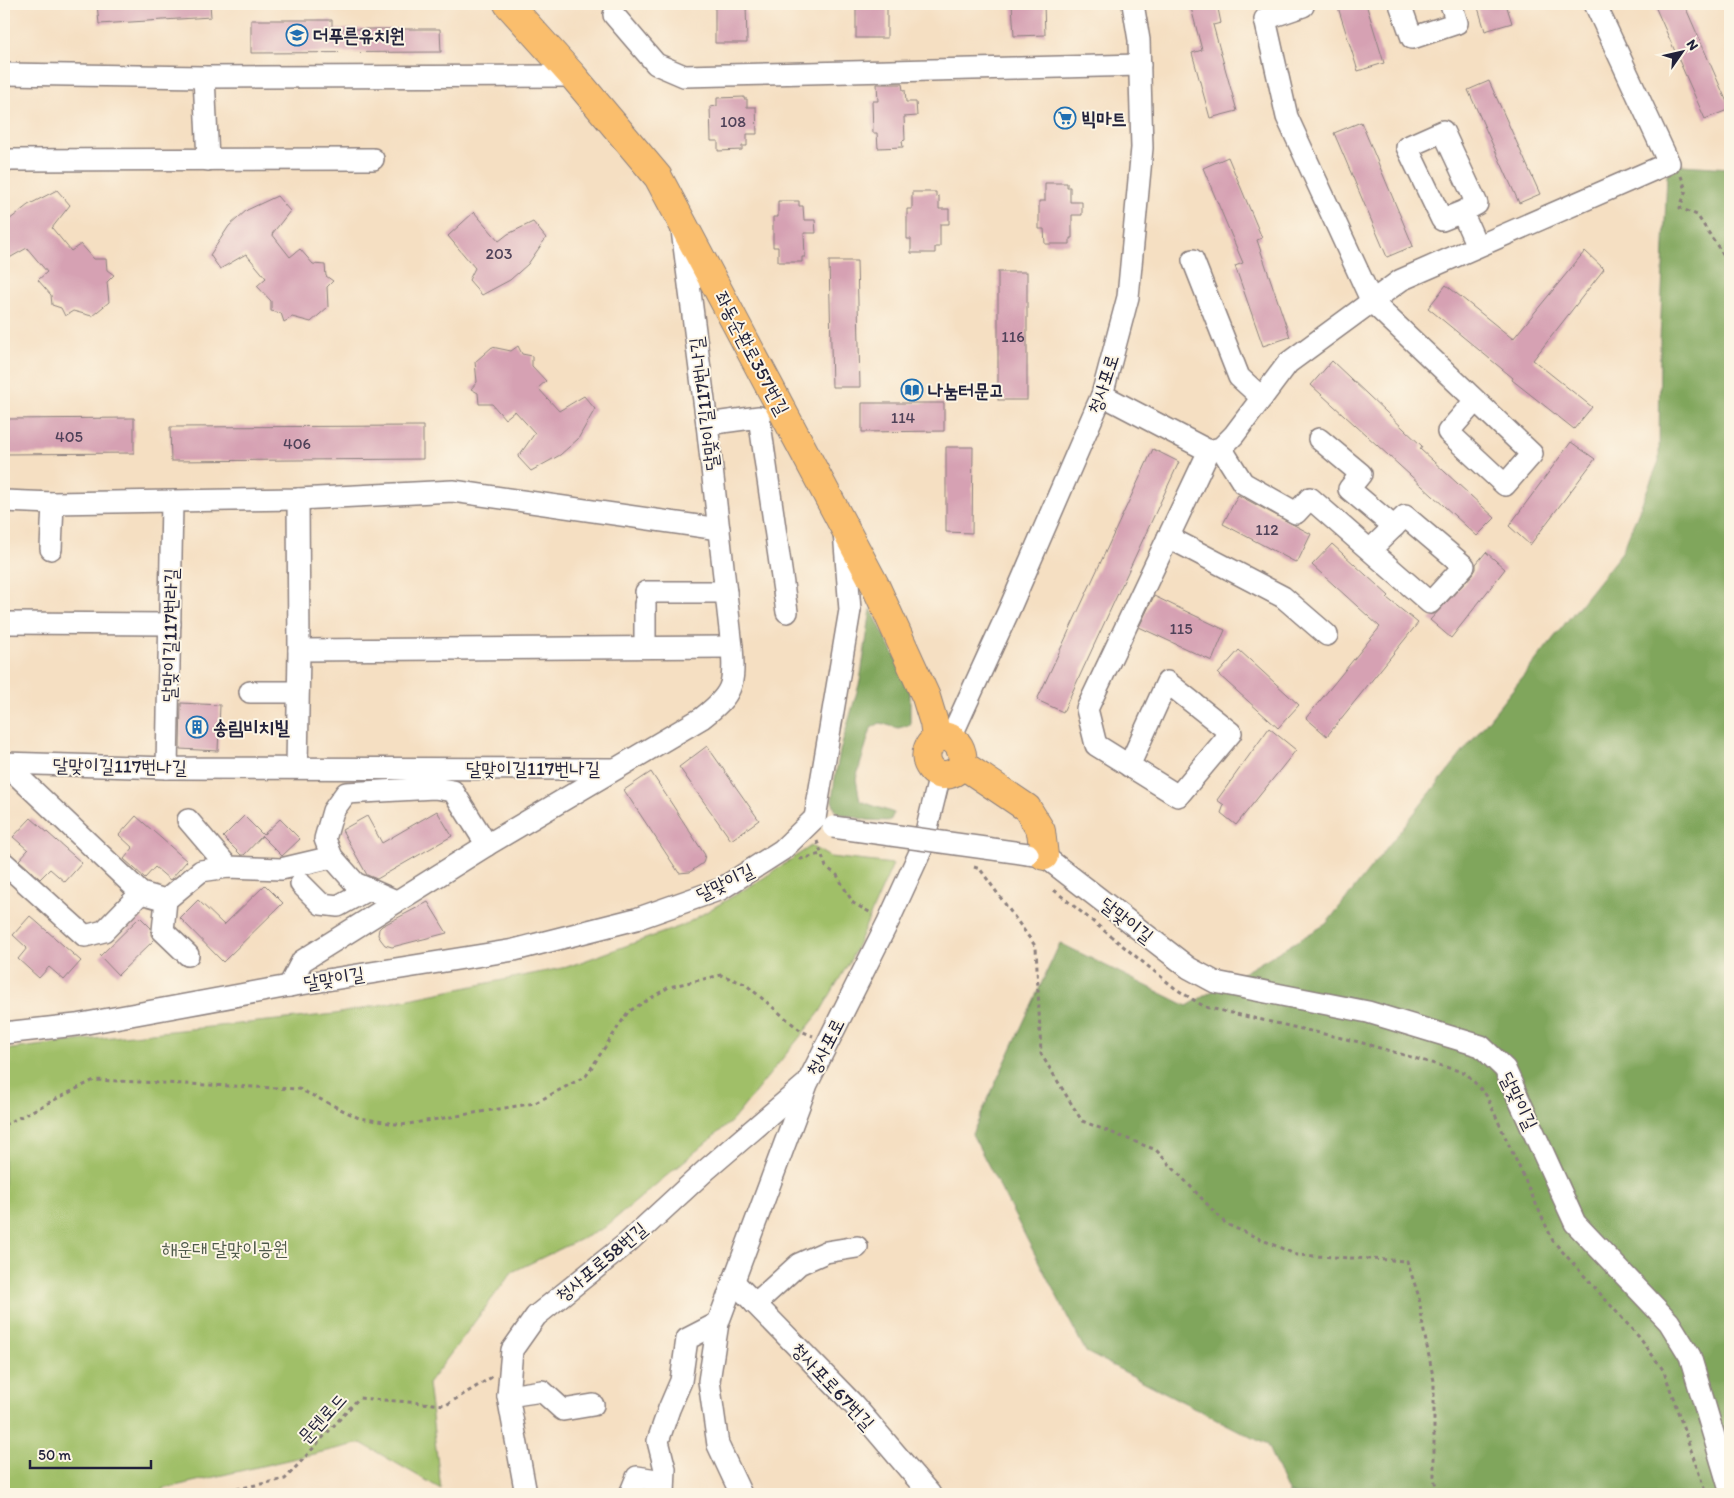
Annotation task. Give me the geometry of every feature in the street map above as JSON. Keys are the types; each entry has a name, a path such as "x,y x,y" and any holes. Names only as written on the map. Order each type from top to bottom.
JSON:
{"main road":[{"name":"좌동순환로357번길","path":"508,4 574,76 658,177 844,523 875,585 926,697 934,723 943,738"},
{"path":"952,770 961,749 956,741 943,738 929,744 926,754 928,764 933,772 952,770 1027,808 1041,831 1036,855"}],"street":[{"name":"청사포로","path":"943,738 1009,610 1102,395 1128,297 1142,148 1139,40 1132,4"},
{"path":"1303,4 1303,6 1262,11 1287,117 1372,302 1476,401"},
{"path":"1400,4 1412,38 1457,23 1451,4"},
{"path":"1129,766 1167,682 1231,733 1178,796 1096,746 1087,709 1168,537 1215,449 1234,435 1288,363 1401,280 1669,163 1595,4"},
{"path":"614,15 656,64 684,76 1140,65"},
{"path":"4,74 204,77 574,76"},
{"path":"204,77 208,160"},
{"path":"4,160 373,159"},
{"path":"1462,212 1477,246"},
{"name":"달맞이길117번나길","path":"4,763 167,768 615,769 702,718 716,707 729,691 734,674 707,424 681,222"},
{"path":"1193,260 1239,377 1262,398"},
{"path":"1102,395 1215,449 1243,483 1296,513 1310,498 1430,603 1464,566 1405,516 1370,550"},
{"path":"707,424 759,417 787,612"},
{"path":"1319,439 1361,474 1349,489 1394,527"},
{"path":"4,500 53,503 172,502 298,499 453,491 719,528"},
{"path":"297,767 299,650 298,499"},
{"name":"달맞이길117번라길","path":"167,768 172,502"},
{"path":"51,549 53,503"},
{"path":"824,822 850,610 844,523"},
{"path":"1168,537 1283,597 1327,635"},
{"path":"645,647 646,598 726,592"},
{"path":"4,623 170,624"},
{"path":"299,650 732,647"},
{"path":"250,692 298,692"},
{"path":"4,763 141,893 166,900"},
{"name":"달맞이길","path":"289,986 302,960 487,845 615,769"},
{"name":"청사포로","path":"741,1494 718,1445 709,1381 718,1323 807,1084 888,922 922,848 952,770"},
{"path":"396,901 355,884 332,857 325,839 333,811 346,793 434,788 453,791 487,845"},
{"path":"188,820 228,867"},
{"name":"달맞이길","path":"4,1033 76,1025 289,986 514,950 636,919 721,889 824,822 1036,855 1189,968 1215,982 1368,1012 1481,1046 1505,1070 1575,1222 1669,1322 1690,1356 1730,1490"},
{"path":"188,954 163,931 166,900 201,871 228,867 280,869 332,857"},
{"path":"4,863 85,936 104,931 141,893"},
{"path":"301,884 321,904 338,906 369,889"},
{"name":"청사포로58번길","path":"526,1494 508,1396 512,1350 536,1316 627,1243 706,1170 807,1084"},
{"path":"755,1304 799,1264 826,1252 857,1247"},
{"name":"청사포로67번길","path":"733,1281 854,1405 930,1494"},
{"path":"630,1494 637,1477 664,1488 665,1469 658,1441 668,1410 681,1381 687,1339 718,1323"},
{"path":"508,1396 542,1391 563,1410 593,1405"}],"path":[{"path":"1683,184 1686,190 1680,208 1697,215 1730,263"},
{"path":"816,841 826,867 837,874 853,903 868,912"},
{"path":"801,859 821,854"},
{"path":"972,866 980,869 1036,946 1041,1054 1082,1121 1156,1150 1226,1224 1297,1255 1407,1261 1419,1297 1422,1328 1434,1381 1433,1468 1437,1494"},
{"path":"1050,886 1176,990 1205,1007 1359,1042 1466,1073 1486,1095 1553,1241 1639,1336 1664,1371 1706,1494"},
{"path":"4,1125 94,1080 300,1089 360,1118 402,1125 534,1103 586,1076 628,1012 668,987 721,974 745,984 801,1031 813,1036"},
{"name":"문텐로드","path":"213,1494 285,1479 359,1398 446,1405 510,1366"},
{"path":"4,1484 10,1494"}],"green space":[{"path":"1681,165 1730,168 1730,1494 1289,1494 1267,1445 1086,1352 972,1134 1060,943 1187,1006 1326,924 1622,552 1659,461 1660,340 1667,174"},
{"path":"871,609 910,686 910,725 898,728 880,723 871,728 856,779 860,801 894,813 890,821 867,820 837,813 832,801 840,751 860,681"},
{"name":"해운대 달맞이공원","path":"811,846 830,857 893,864 851,959 820,1012 732,1121 604,1228 512,1272 428,1384 441,1489 361,1443 162,1489 163,1494 4,1494 4,1050 335,1014 567,967 684,925 762,879"}],"building":[{"path":"97,4 210,4 211,17 99,24"},
{"path":"715,4 746,4 747,43 715,43"},
{"path":"856,4 887,4 887,38 856,38"},
{"path":"1012,4 1044,4 1045,35 1014,36"},
{"path":"1190,4 1217,4 1221,23 1213,25 1237,111 1210,118 1192,53 1202,50"},
{"path":"1337,4 1366,4 1384,63 1358,71"},
{"path":"1477,4 1506,4 1512,23 1485,31"},
{"path":"1654,4 1684,4 1730,109 1705,119"},
{"path":"251,20 332,20 332,29 440,29 441,52 251,53"},
{"path":"1489,81 1540,194 1519,203 1468,90"},
{"path":"877,84 902,84 903,90 905,90 906,102 916,102 917,116 904,117 905,140 902,141 903,147 878,148 877,133 873,133 872,101 878,101"},
{"path":"744,97 744,99 747,99 747,107 756,107 757,134 747,134 747,146 742,146 742,150 718,151 718,141 711,141 710,107 717,106 717,98"},
{"path":"1361,122 1413,246 1387,257 1334,133"},
{"path":"1228,157 1262,238 1257,240 1290,337 1263,346 1235,266 1243,263 1203,168"},
{"path":"1045,183 1067,183 1067,187 1070,187 1070,202 1082,202 1082,215 1072,215 1072,238 1070,238 1070,244 1045,244 1044,229 1039,229 1039,201 1045,201"},
{"path":"57,190 70,205 52,228 71,251 81,244 94,259 106,259 107,270 114,275 107,282 109,302 92,316 73,311 65,316 61,308 52,305 51,295 38,280 47,272 27,248 4,261 4,229 9,220 28,205"},
{"path":"912,192 936,192 936,197 939,196 939,209 949,209 949,224 940,224 940,247 935,247 935,253 911,253 911,239 907,239 907,209 912,209"},
{"path":"277,196 290,211 272,234 290,257 300,249 313,264 325,265 326,276 333,281 327,287 328,307 311,322 292,317 284,322 281,313 271,311 271,301 257,286 266,278 246,254 220,269 210,255 229,226 247,210"},
{"path":"778,201 799,201 799,206 803,206 804,220 815,220 816,233 804,233 805,257 802,257 802,262 778,262 778,247 773,247 773,217 778,217"},
{"path":"474,212 499,241 508,234 533,222 546,238 528,264 510,280 482,295 469,280 475,268 448,236"},
{"path":"1585,251 1604,269 1533,360 1592,407 1574,429 1512,380 1513,378 1428,308 1446,285 1513,339"},
{"path":"829,261 857,261 860,387 832,387"},
{"path":"998,272 1027,272 1027,400 998,400"},
{"path":"518,346 522,354 532,356 532,366 546,381 538,388 559,411 584,396 595,409 578,439 560,455 531,471 518,457 535,433 515,411 505,419 492,404 479,404 478,393 471,389 477,382 475,362 492,347 511,351"},
{"path":"1332,361 1422,446 1420,449 1495,518 1477,536 1311,385"},
{"path":"862,403 944,403 944,431 862,432"},
{"path":"134,418 134,453 4,454 4,419"},
{"path":"423,426 423,459 171,461 170,427"},
{"path":"1571,442 1595,459 1530,545 1509,526"},
{"path":"946,447 973,447 972,533 946,532"},
{"path":"1153,449 1179,462 1063,712 1037,700"},
{"path":"1238,495 1311,534 1297,563 1223,524"},
{"path":"1332,544 1389,596 1387,598 1418,623 1327,736 1306,718 1380,627 1312,565"},
{"path":"1486,552 1505,569 1451,638 1430,620 1473,574 1476,564"},
{"path":"1154,596 1225,630 1212,661 1139,627"},
{"path":"1239,650 1299,705 1278,728 1218,674"},
{"name":"송림비치빌","path":"181,703 220,705 218,751 180,749"},
{"path":"1269,728 1296,750 1236,825 1221,813 1224,805 1217,800"},
{"path":"707,746 759,820 731,840 679,767"},
{"path":"651,772 705,855 703,863 690,872 679,873 624,790"},
{"path":"437,811 452,836 377,879 367,875 342,830 367,816 382,843"},
{"path":"136,816 187,861 170,880 155,867 145,878 124,859 133,848 119,835"},
{"path":"244,816 263,835 280,819 300,839 282,856 262,836 244,855 241,855 223,837"},
{"path":"31,818 82,863 65,882 50,869 40,879 19,860 28,850 13,837"},
{"path":"265,885 283,903 223,962 180,918 198,900 224,925"},
{"path":"428,902 447,933 392,947 385,945 378,935 379,929 382,926"},
{"path":"30,916 81,961 64,980 49,967 39,978 18,959 27,948 13,935"},
{"path":"140,917 151,928 151,935 154,940 118,975 100,956"}],"place":[{"name":"더푸른유치원","path":"297,35"},
{"name":"빅마트","path":"1065,118"},
{"name":"나눔터문고","path":"912,390"},
{"name":"송림비치빌","path":"197,727"}]}
